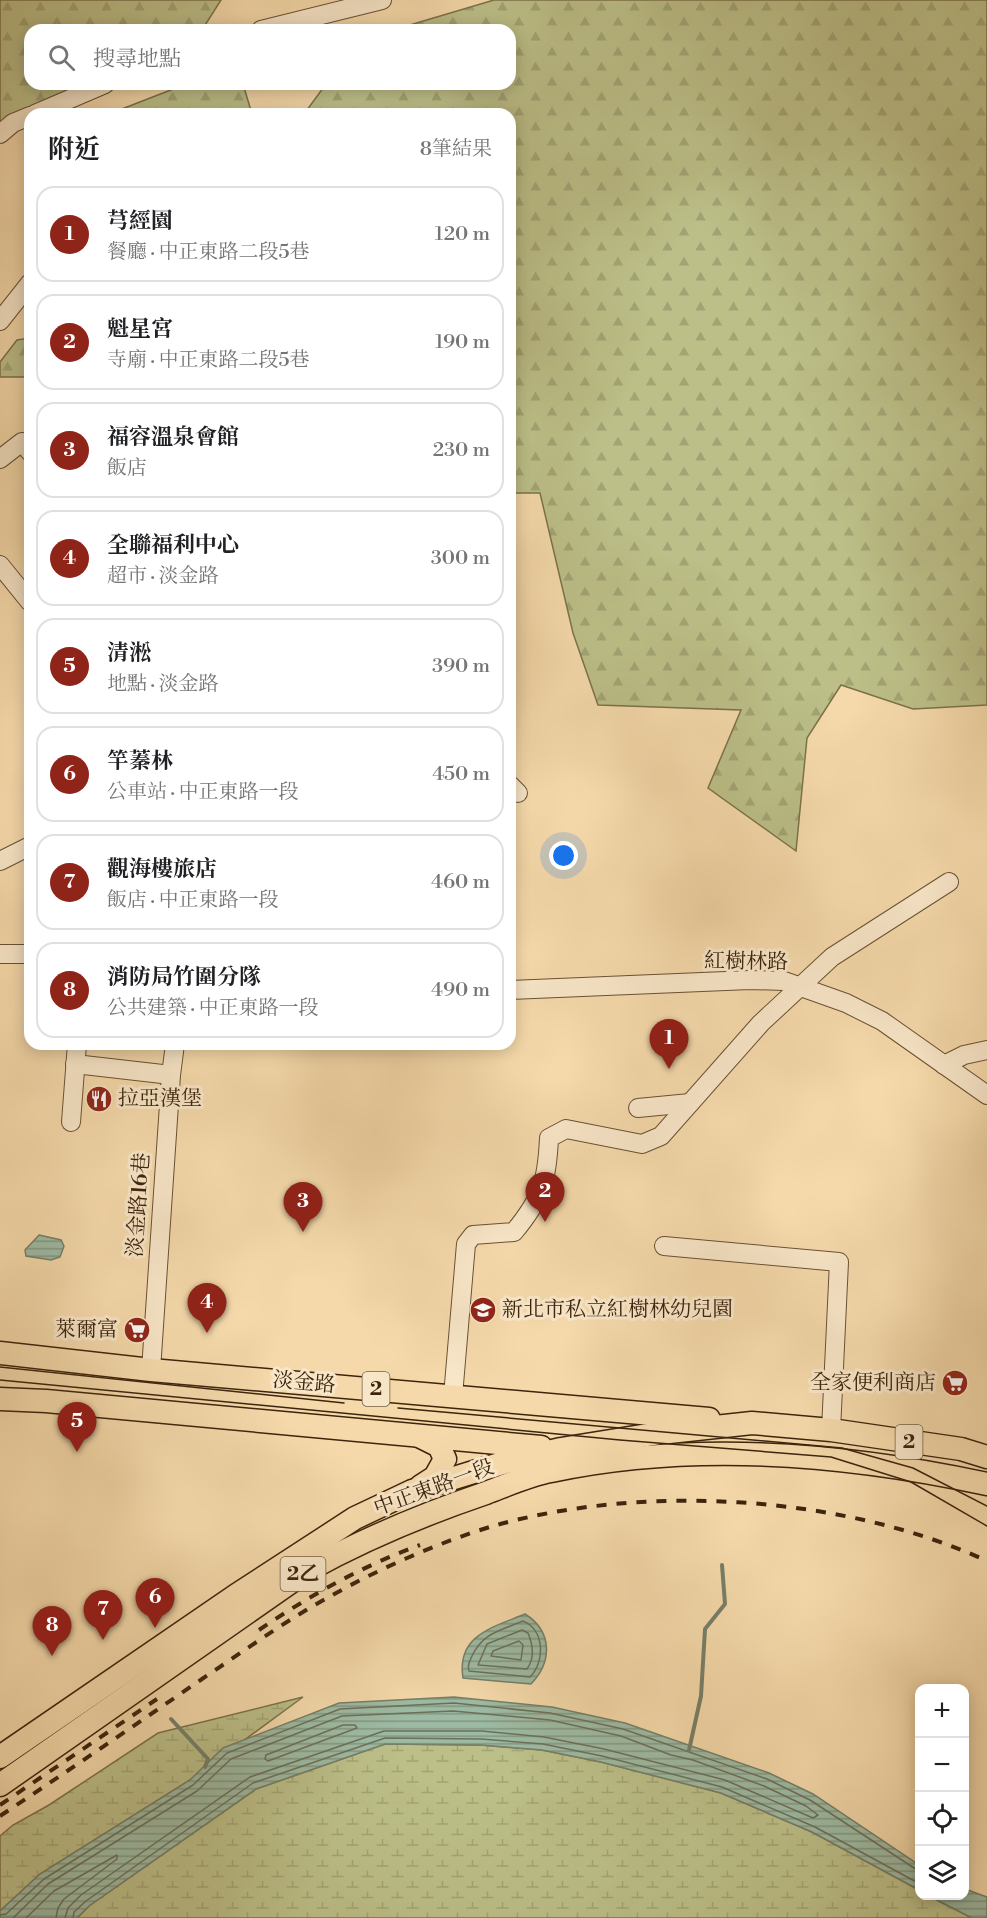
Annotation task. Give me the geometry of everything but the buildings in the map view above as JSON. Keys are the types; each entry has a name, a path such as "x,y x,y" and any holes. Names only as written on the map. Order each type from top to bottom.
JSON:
{"main road":[{"name":"淡金路","path":"0,1353 151,1370 752,1424"},
{"name":"淡金路","path":"0,1399 46,1401 561,1449"},
{"name":"中正東路一段","path":"0,1757 300,1552 355,1518 412,1491 506,1462 561,1449 660,1433 752,1424 831,1430"},
{"name":"2","path":"831,1430 962,1449 987,1457"},
{"path":"412,1491 435,1477 445,1459 439,1446 414,1435"},
{"name":"2","path":"561,1449 650,1456"},
{"name":"中正東路一段","path":"0,1785 308,1570 348,1548 411,1519 549,1471 650,1456 729,1455 812,1458 980,1484"}],"street":[{"path":"285,24 382,0"},
{"path":"49,108 91,90"},
{"path":"0,134 13,123 24,118"},
{"path":"0,321 24,291"},
{"path":"0,459 22,442 24,444"},
{"path":"0,565 24,595"},
{"path":"0,861 24,849"},
{"path":"453,1396 466,1244 473,1235 514,1232 527,1216 547,1176 549,1138 566,1129 642,1144 661,1136 761,1023 832,957 949,882"},
{"path":"0,954 24,951"},
{"name":"紅樹林路","path":"516,990 750,980 784,981 882,1021 987,1095"},
{"path":"71,1122 76,1050"},
{"name":"淡金路16巷","path":"151,1370 174,1050"},
{"path":"944,1065 964,1055 987,1050"},
{"path":"75,1064 171,1075"},
{"path":"638,1108 690,1103"},
{"path":"664,1246 840,1263 831,1430"}],"green space":[{"path":"0,0 221,0 206,24 24,24 24,90 92,90 49,108 24,108 24,119 0,129"},
{"path":"494,0 987,0 987,705 913,709 841,685 807,738 796,851 708,788 741,710 598,705 573,633 540,493 516,493 516,108 308,108 322,90 516,90 516,24 413,24"},
{"path":"171,90 245,90 250,108 124,108"},
{"path":"24,339 24,377 0,377 0,362 17,340"},
{"path":"303,1697 190,1780 40,1874 0,1911 0,1836 13,1825 49,1805 158,1733"},
{"path":"385,1744 481,1745 542,1750 601,1762 721,1793 812,1832 915,1888 915,1900 937,1900 972,1918 77,1918 89,1906 256,1789"}],"water":[{"path":"39,1235 61,1240 64,1246 60,1257 51,1260 26,1256 25,1250"},
{"path":"525,1614 540,1629 545,1638 546,1647 543,1666 531,1684 463,1678 462,1663 471,1642 490,1629"},
{"path":"454,1697 552,1707 625,1723 769,1773 813,1794 915,1862 915,1888 812,1832 721,1793 601,1762 542,1750 481,1745 385,1744 256,1789 89,1906 77,1918 0,1918 0,1911 40,1874 190,1780 223,1748 339,1703"},
{"path":"969,1890 987,1897 987,1918 972,1918 937,1900 969,1900"}],"waterway":[{"path":"689,1750 701,1696 705,1629 725,1604 722,1565"},
{"path":"171,1719 208,1759 205,1767"}],"tram line":[{"path":"0,1367 344,1403"},
{"path":"0,1380 620,1440 831,1457 911,1482 987,1526"},
{"path":"398,1408 842,1448 913,1468 987,1506"}],"railway":[{"path":"0,1816 265,1636 313,1606 368,1576 410,1557 493,1526 552,1512 614,1504 678,1501 743,1503 808,1510 871,1522 931,1539 987,1561"},
{"path":"259,1630 336,1583 377,1562 420,1545"},
{"path":"0,1805 157,1699"}],"place":[{"name":"芎經園","path":"669,1069"},
{"name":"拉亞漢堡","path":"99,1099"},
{"name":"魁星宮","path":"545,1222"},
{"name":"福容溫泉會館","path":"303,1232"},
{"name":"新北市私立紅樹林幼兒園","path":"483,1310"},
{"name":"萊爾富","path":"137,1330"},
{"name":"全聯福利中心","path":"207,1333"},
{"name":"全家便利商店","path":"955,1383"},
{"name":"清淞","path":"77,1452"},
{"name":"竿蓁林","path":"155,1628"},
{"name":"觀海樓旅店","path":"103,1640"},
{"name":"消防局竹圍分隊","path":"52,1656"}]}
